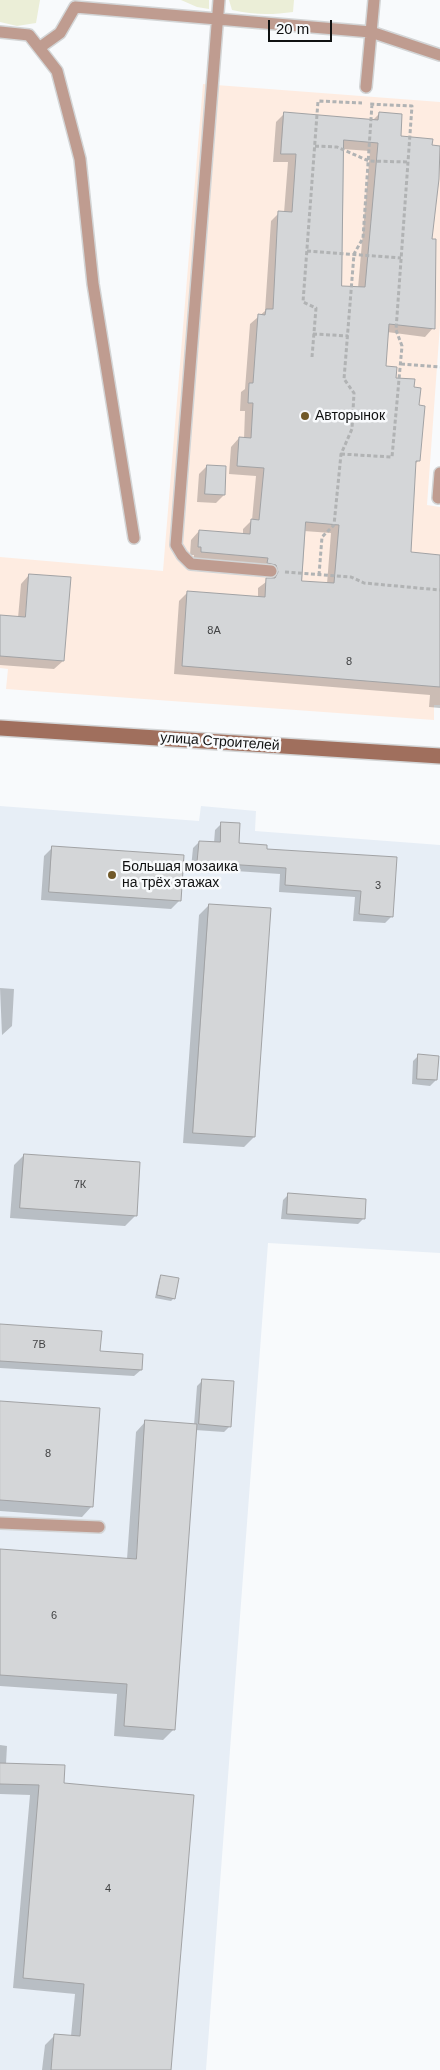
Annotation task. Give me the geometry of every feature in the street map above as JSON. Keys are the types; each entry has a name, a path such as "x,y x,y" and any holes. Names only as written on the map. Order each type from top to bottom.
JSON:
{"street":[{"name":"улица Строителей","path":"0,728 440,756"}],"lane":[{"path":"219,0 176,545 191,564 271,571"},
{"path":"366,87 374,0"},
{"path":"39,48 60,33 75,4 371,32 440,55"},
{"path":"0,32 29,35 57,71 80,159 93,284 134,538"},
{"path":"438,498 440,473"},
{"path":"0,1523 99,1527"}],"path":[{"path":"312,357 316,308 303,302 318,102 412,106 396,330 402,346 392,458 341,454"},
{"path":"320,575 322,537 334,524 341,454 352,428 354,393 344,379 354,254 363,238 372,104"},
{"path":"315,146 336,148 368,161 408,162"},
{"path":"307,251 402,258"},
{"path":"313,334 348,336"},
{"path":"400,364 440,367"},
{"path":"271,571 351,577 364,583 440,590"}],"shaded area":[{"name":"Авторынок","path":"203,84 440,102 440,325 427,505 440,507 440,705 434,705 434,720 6,689 8,669 0,668 0,557 163,571"},
{"path":"0,806 199,821 201,806 256,811 255,831 440,845 440,1253 268,1243 206,2070 0,2070"}],"green space":[{"path":"0,0 40,0 36,23 17,26 0,22"},
{"path":"181,0 209,0 209,9 197,7"},
{"path":"229,0 294,0 293,12 262,14 240,12 232,10"}],"building":[{"path":"284,112 378,120 379,112 402,114 401,136 433,139 432,145 440,146 439,179 432,239 436,239 435,329 389,324 386,366 397,367 396,378 415,379 414,387 421,388 419,405 425,406 420,461 416,461 411,552 440,555 440,687 182,666 187,591 265,597 266,578 275,578 278,572 276,565 267,563 268,558 201,552 201,547 198,547 199,530 250,534 251,519 259,520 264,468 237,466 239,437 251,438 253,403 248,403 249,383 253,383 258,314 265,315 266,309 273,309 278,211 292,212 296,154 281,154","holes":["344,140 378,143 365,287 342,286","306,522 339,525 334,583 302,581"]},
{"path":"207,465 226,466 225,495 205,494"},
{"path":"29,574 71,577 64,661 0,656 0,615 25,617"},
{"path":"221,822 240,823 239,843 267,845 267,849 397,857 393,917 359,914 361,891 285,885 286,868 197,862 199,841 220,842"},
{"path":"52,846 184,855 181,901 49,892"},
{"path":"209,904 271,908 255,1137 193,1133"},
{"path":"418,1054 439,1056 437,1080 417,1079"},
{"path":"24,1154 140,1162 137,1216 20,1208"},
{"path":"288,1193 366,1199 365,1219 287,1214"},
{"path":"161,1275 179,1278 175,1299 157,1295"},
{"path":"0,1324 102,1331 100,1351 143,1354 142,1370 0,1361"},
{"path":"202,1379 234,1381 231,1427 199,1424"},
{"path":"0,1401 100,1408 93,1507 0,1500"},
{"path":"145,1420 197,1424 175,1730 124,1726 127,1684 0,1675 0,1549 136,1559"},
{"path":"0,1763 65,1765 64,1783 194,1795 171,2070 51,2070 54,2034 80,2036 84,1984 23,1978 39,1785 0,1784"}],"place":[{"name":"Авторынок","path":"305,416"},
{"name":"Большая мозаика на трёх этажах","path":"112,875"}]}
